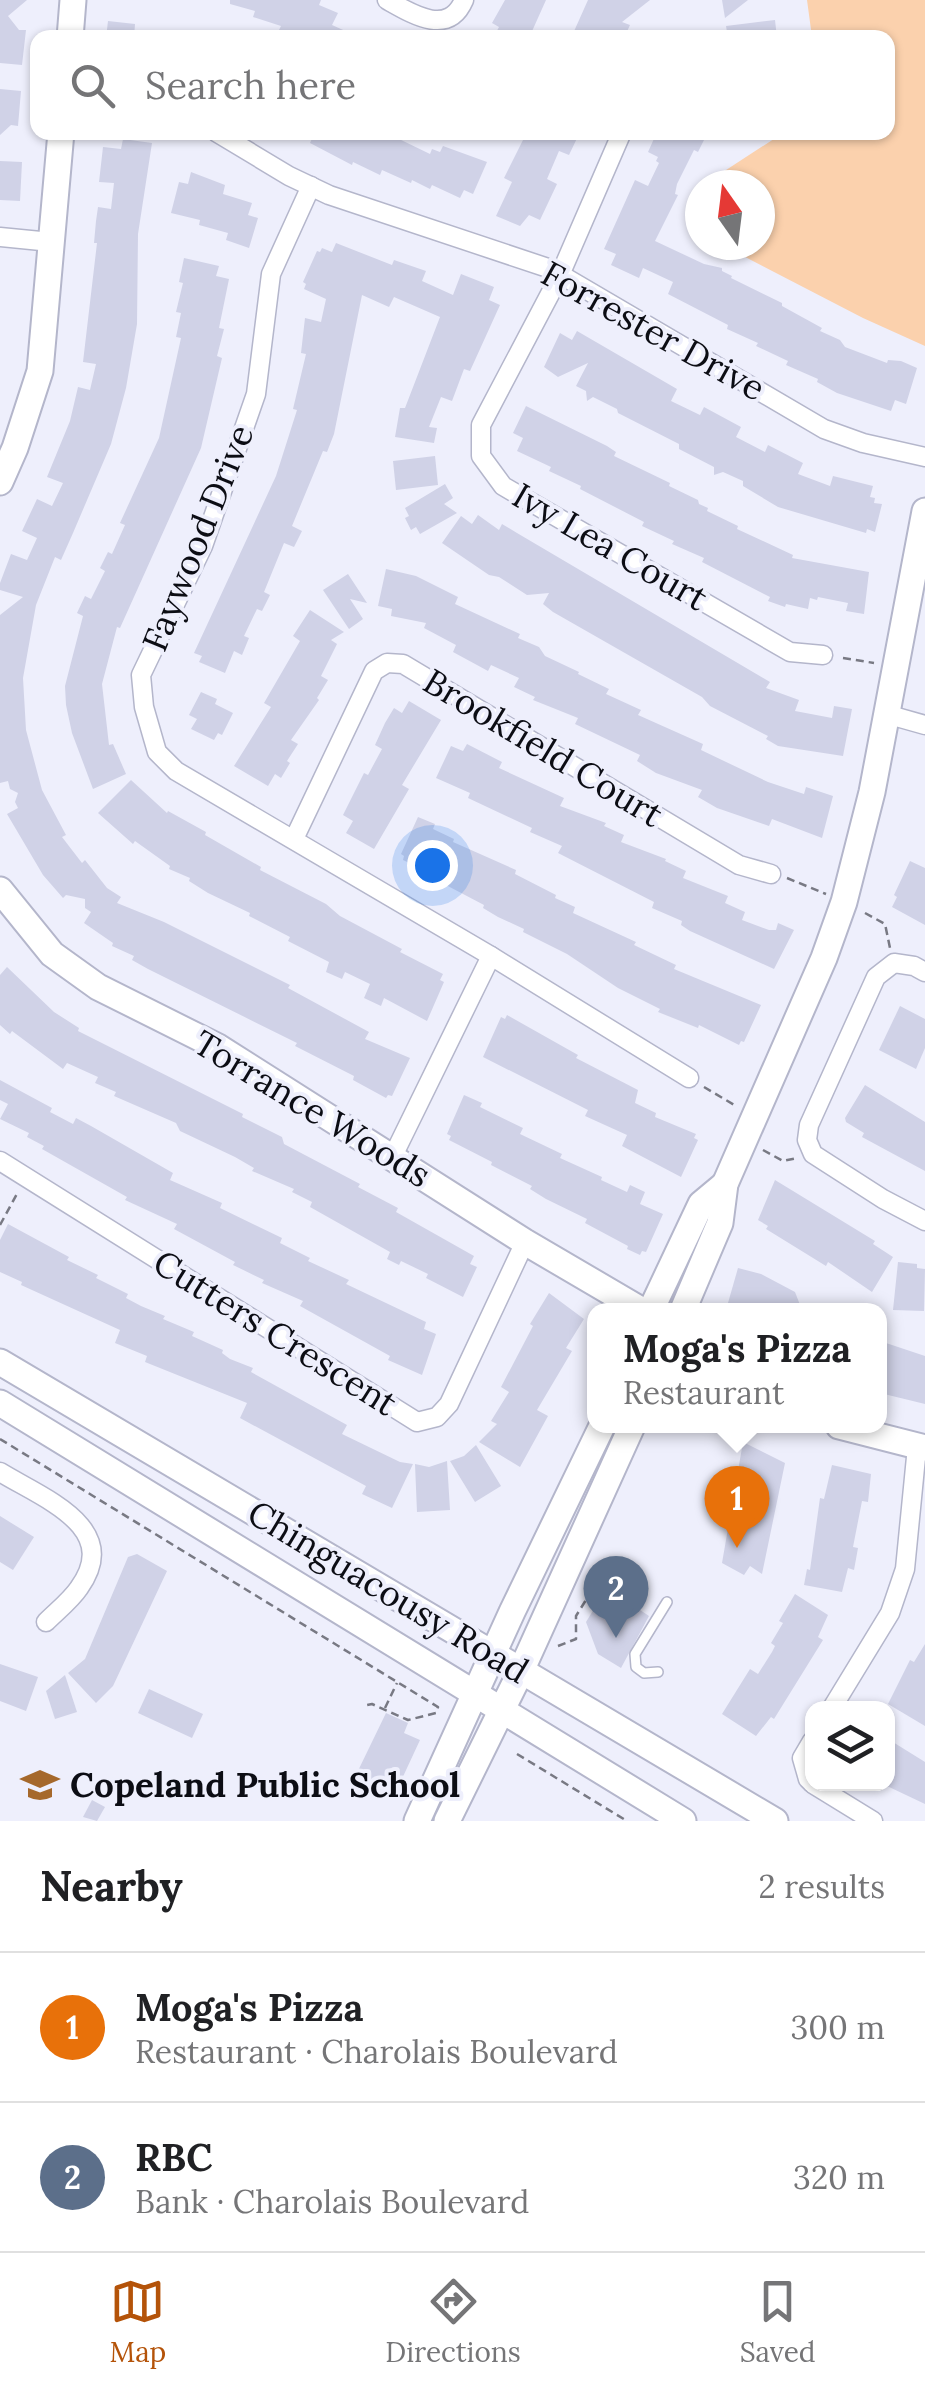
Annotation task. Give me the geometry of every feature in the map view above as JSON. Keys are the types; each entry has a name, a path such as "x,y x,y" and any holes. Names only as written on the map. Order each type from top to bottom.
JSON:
{"street":[{"path":"71,30 73,0"},
{"path":"387,0 425,20 445,20 460,10 464,0"},
{"path":"0,482 40,371 60,140"},
{"name":"Forrester Drive","path":"230,140 311,186 560,275 824,429 863,443 925,457"},
{"name":"Ivy Lea Court","path":"619,140 560,275 481,425 481,456 503,486 790,652 823,655"},
{"name":"Faywood Drive","path":"311,186 271,274 256,394 203,546 142,675 144,707 157,752 176,770 689,1078"},
{"path":"0,237 50,242"},
{"path":"687,1303 720,1224 725,1184 824,958 844,902 872,792 925,511"},
{"name":"Brookfield Court","path":"294,839 374,671 387,663 402,664 739,864 771,874"},
{"path":"886,714 925,724"},
{"name":"Torrance Woods","path":"0,890 52,954 98,987 218,1047 525,1242 630,1303"},
{"path":"393,1156 491,956"},
{"path":"925,972 894,963 876,977 810,1124 808,1140 812,1154 882,1199 925,1221"},
{"name":"Cutters Crescent","path":"0,1161 417,1422 436,1417 449,1404 525,1242"},
{"path":"654,1303 702,1204 725,1184"},
{"name":"Chinguacousy Road","path":"0,1362 775,1821"},
{"name":"Chinguacousy Road","path":"0,1403 683,1821"},
{"path":"418,1821 599,1433"},
{"path":"447,1821 629,1433"},
{"path":"836,1701 890,1613 906,1569 921,1447 866,1433"},
{"path":"0,1472 80,1522 91,1539 93,1554 80,1588 46,1622"},
{"path":"826,1791 873,1821"}],"lane":[{"path":"658,1672 644,1672 636,1667 635,1654 667,1602"}],"path":[{"path":"823,655 895,667"},
{"path":"771,874 797,881 885,924 894,963"},
{"path":"689,1078 782,1161 812,1154"},
{"path":"0,1225 25,1177"},
{"path":"0,1439 438,1706 436,1713 408,1720 372,1704 363,1706"},
{"path":"556,1647 576,1639 576,1616 594,1588 565,1573"},
{"path":"384,1709 398,1681"},
{"path":"517,1754 627,1821"}],"shaded area":[{"path":"807,0 925,0 925,346 751,260 775,260 775,170 726,170 772,140 895,140 895,30 811,30"}],"building":[{"path":"0,0 27,0 8,16 19,30 26,30 22,65 0,63"},
{"path":"230,0 321,0 319,5 338,13 332,25 343,30 279,30 281,26 253,17 255,11 230,4"},
{"path":"505,0 546,0 533,30 497,30 499,27 492,23"},
{"path":"588,0 650,0 622,22 630,25 628,30 575,30"},
{"path":"722,0 748,0 725,18"},
{"path":"775,20 776,30 727,30 726,26"},
{"path":"108,21 135,24 135,30 107,30"},
{"path":"0,89 21,91 18,126 11,125 0,135"},
{"path":"123,140 152,143 138,234 137,324 111,444 61,560 55,557 36,605 23,678 26,730 42,790 66,835 62,837 82,863 85,860 107,888 121,897 117,903 290,985 288,988 369,1032 365,1039 410,1058 392,1096 386,1098 353,1080 354,1076 295,1046 297,1043 148,969 132,960 134,956 112,946 84,923 91,912 85,908 85,899 66,895 63,898 43,875 7,814 18,808 18,793 10,789 8,781 0,783 0,615 23,597 0,590 0,583 11,554 27,560 37,538 22,531 37,499 52,506 63,483 47,477 70,421 78,387 90,390 96,364 83,362 97,243 96,221 98,207 111,209 114,183 99,182 103,147 121,149"},
{"path":"401,140 430,154 432,149 440,152 443,146 487,162 473,194 464,190 460,198 432,185 430,189 382,170 380,175 353,162 352,165 310,143"},
{"path":"523,140 576,140 569,155 559,151 547,179 557,184 540,220 529,215 520,226 496,216 512,182 504,178"},
{"path":"653,140 704,140 698,152 694,150 677,184 678,195 655,241 685,255 685,260 722,268 731,278 822,328 820,331 840,340 845,347 887,363 901,361 917,368 906,404 895,400 891,411 837,393 817,382 818,379 786,365 788,361 756,346 758,343 727,329 728,325 668,294 673,282 643,268 639,278 611,265 616,254 604,249 635,180 648,186 658,157 648,152"},
{"path":"0,161 22,162 20,201 0,200"},
{"path":"191,172 225,185 223,194 252,203 248,215 258,218 249,248 226,240 228,233 199,225 200,220 171,213 179,182 188,184"},
{"path":"336,243 392,265 394,260 426,271 422,281 453,295 461,274 494,287 489,300 500,305 470,371 464,369 452,401 441,397 429,427 437,428 434,443 395,437 400,408 405,408 440,317 394,297 389,307 362,295 334,434 292,526 302,531 294,547 284,543 264,592 270,595 262,611 257,609 244,636 249,638 242,655 234,651 225,673 199,662 202,656 194,653 276,476 297,410 293,409 306,354 301,353 305,318 321,322 326,299 304,289 303,282 317,251 322,248 332,252"},
{"path":"184,258 219,266 216,276 229,279 219,328 224,329 217,356 222,358 201,448 120,628 117,627 102,684 109,745 113,744 126,774 93,789 66,705 65,686 83,616 77,613 85,596 91,599 105,571 100,568 108,552 112,554 125,525 120,523 159,438 181,338 176,337 181,313 176,312"},
{"path":"577,331 677,389 671,401 700,415 704,407 741,427 736,437 765,452 768,445 803,463 798,474 830,486 833,476 873,486 870,497 875,498 874,503 882,504 875,532 867,529 866,533 778,507 743,486 743,481 723,472 714,475 714,467 617,409 593,397 587,401 586,391 576,386 588,363 558,377 544,367 560,333 572,340"},
{"path":"526,406 607,446 616,452 614,456 670,483 669,486 698,500 707,511 793,555 792,558 869,572 864,614 846,611 848,603 818,597 810,598 808,609 768,601 770,597 642,526 644,522 549,471 551,467 517,451 523,438 513,433"},
{"path":"435,456 438,485 396,490 393,461"},
{"path":"445,484 453,498 444,504 457,513 420,534 416,527 411,530 405,508"},
{"path":"478,515 499,530 502,524 770,682 766,688 799,700 795,711 832,718 834,706 852,709 843,756 778,746 766,739 768,736 553,612 543,604 549,593 527,595 442,543 461,516 472,524"},
{"path":"386,569 416,576 458,597 455,604 520,634 518,638 539,647 545,656 609,689 606,694 641,710 638,715 703,744 701,750 768,782 804,794 806,787 833,796 822,838 772,819 769,826 717,808 698,797 702,790 656,773 637,761 640,755 575,724 578,718 533,700 535,697 514,687 519,678 491,665 488,671 453,652 456,645 424,628 426,623 391,616 392,609 378,606"},
{"path":"348,574 367,603 350,599 363,619 349,629 323,590"},
{"path":"310,610 344,632 331,640 337,644 321,676 328,680 291,740 298,744 287,761 290,763 281,778 275,774 268,786 234,766 271,707 264,703 300,641 293,636"},
{"path":"201,692 233,713 222,735 218,733 214,740 191,729 197,719 189,715"},
{"path":"409,701 441,720 402,785 409,789 374,849 346,833 353,821 343,815 364,773 368,775 382,749 375,745 385,723 394,708 402,713"},
{"path":"467,744 502,762 499,768 564,798 560,806 606,823 604,826 624,835 621,842 666,859 686,871 683,878 728,896 725,903 745,912 742,920 769,930 776,930 778,923 794,930 774,969 690,931 681,925 682,921 652,908 654,902 558,853 562,846 436,778 451,746 463,751"},
{"path":"131,780 167,813 206,832 205,835 261,867 260,870 326,904 340,916 402,949 400,952 443,974 440,980 444,982 427,1021 384,998 381,1006 364,998 370,984 345,972 342,979 326,972 329,962 169,869 135,841 133,844 98,813"},
{"path":"418,817 435,824 433,829 454,839 453,842 516,870 515,874 575,907 573,913 676,965 674,969 761,1005 744,1042 739,1045 699,1025 698,1028 658,1012 660,1009 523,932 524,929 444,884 441,878 403,860 401,854"},
{"path":"910,861 925,868 925,925 892,907"},
{"path":"7,967 78,1031 243,1114 242,1117 282,1137 284,1144 360,1184 358,1187 398,1208 396,1212 474,1256 470,1264 477,1267 463,1297 426,1278 428,1274 387,1259 390,1252 310,1207 312,1202 292,1192 294,1189 252,1171 254,1168 235,1157 180,1131 176,1123 114,1096 116,1092 95,1083 98,1077 67,1063 63,1069 12,1031 10,1034 0,1025 0,975"},
{"path":"900,1006 925,1019 925,1048 916,1069 879,1050"},
{"path":"507,1015 578,1055 576,1058 638,1090 635,1103 656,1113 655,1117 696,1134 694,1138 698,1140 681,1177 622,1146 627,1135 585,1116 588,1110 483,1057 501,1017 505,1019"},
{"path":"0,1080 52,1108 50,1112 73,1124 76,1118 173,1173 170,1180 222,1203 220,1208 282,1238 280,1243 349,1280 346,1284 426,1322 424,1329 436,1334 422,1375 388,1360 390,1356 300,1306 303,1301 262,1283 264,1280 233,1265 235,1262 174,1229 177,1224 125,1200 127,1197 42,1149 44,1146 27,1137 29,1133 0,1119 8,1104 0,1100"},
{"path":"865,1085 925,1122 925,1171 862,1137 864,1133 846,1122"},
{"path":"464,1095 523,1128 520,1134 562,1154 560,1158 602,1177 601,1180 627,1192 630,1185 645,1192 640,1204 663,1214 646,1252 640,1255 627,1249 628,1246 585,1223 587,1219 546,1199 530,1189 532,1186 449,1140 451,1136 447,1134"},
{"path":"775,1180 875,1241 873,1244 893,1257 872,1292 828,1262 826,1266 766,1229 768,1226 758,1220"},
{"path":"8,1224 98,1275 96,1278 128,1294 126,1298 194,1332 192,1336 253,1368 251,1372 347,1425 342,1434 400,1462 413,1464 392,1508 362,1494 366,1486 240,1418 247,1403 145,1362 147,1356 115,1343 120,1330 0,1272 0,1240"},
{"path":"898,1262 925,1269 924,1311 893,1310"},
{"path":"738,1268 761,1274 795,1292 799,1303 728,1303"},
{"path":"549,1293 584,1319 566,1348 572,1351 537,1410 548,1416 520,1467 479,1442 497,1424 491,1421 509,1392 501,1387"},
{"path":"887,1343 925,1356 925,1404 887,1395"},
{"path":"743,1442 785,1463 762,1574 750,1566 744,1575 722,1563"},
{"path":"476,1445 501,1486 475,1502 450,1461 464,1456"},
{"path":"447,1461 450,1510 417,1512 415,1464 429,1467"},
{"path":"832,1465 871,1474 868,1502 862,1501 853,1547 858,1548 854,1570 848,1568 842,1592 804,1585 807,1569 810,1570 820,1498 824,1499"},
{"path":"0,1516 34,1537 13,1570 0,1562"},
{"path":"137,1554 167,1571 113,1686 96,1703 68,1673 85,1659 128,1557"},
{"path":"607,1588 649,1616 621,1668 598,1654 586,1622"},
{"path":"795,1594 828,1615 818,1637 823,1640 774,1719 771,1717 756,1736 722,1714 750,1669 758,1674 772,1652 775,1646 771,1643 783,1623 779,1621"},
{"path":"925,1644 925,1726 895,1708 895,1701 890,1701 910,1660 914,1662"},
{"path":"0,1664 38,1677 26,1711 0,1701"},
{"path":"65,1675 77,1712 55,1719 46,1691"},
{"path":"149,1689 203,1714 192,1738 138,1713"},
{"path":"386,1713 408,1723 404,1733 420,1740 394,1796 355,1777"},
{"path":"895,1743 925,1762 925,1804 895,1790"},
{"path":"92,1800 105,1807 97,1821 83,1817"}],"place":[{"name":"Moga's Pizza","path":"737,1548"},
{"name":"RBC","path":"616,1638"},
{"name":"Copeland Public School","path":"40,1785"}]}
